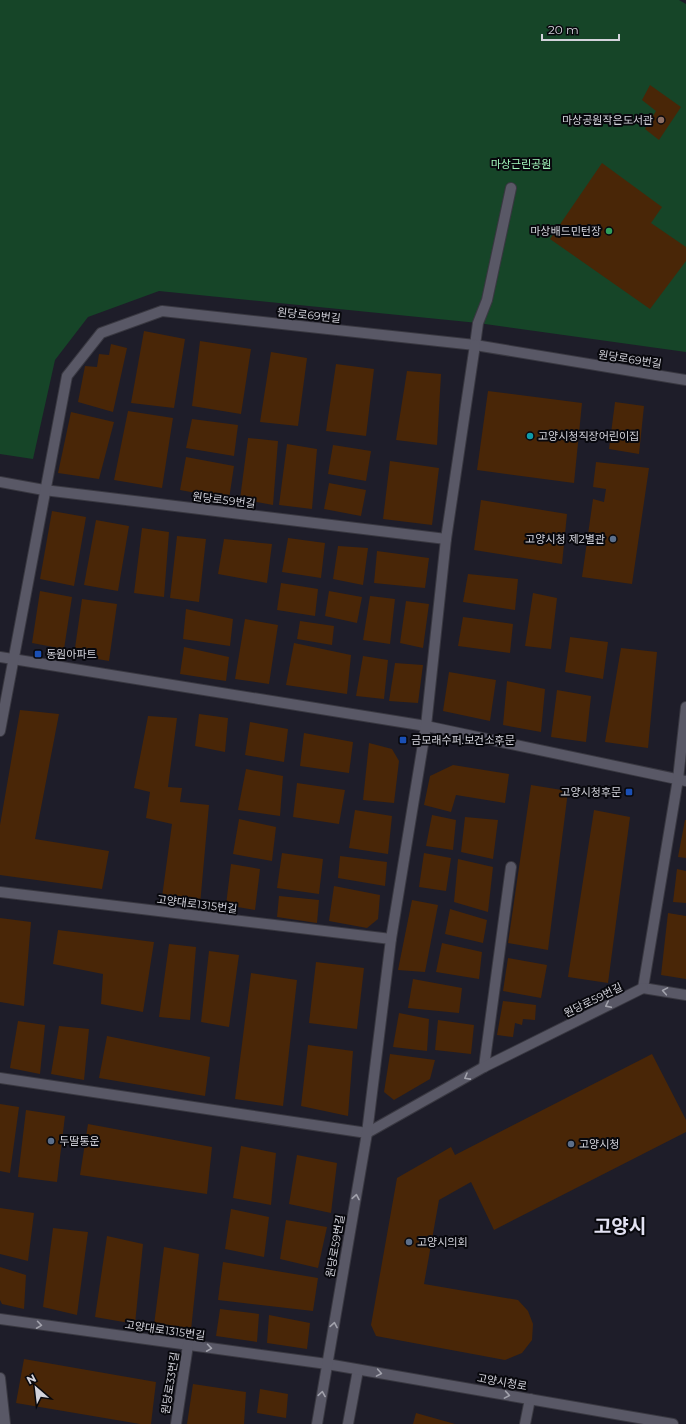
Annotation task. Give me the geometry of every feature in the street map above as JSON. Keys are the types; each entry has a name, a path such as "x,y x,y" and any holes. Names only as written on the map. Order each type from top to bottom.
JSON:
{"street":[{"name":"원당로59번길","path":"327,1364 367,1133 391,940 426,726 446,539 478,323 487,300 511,188"},
{"name":"원당로69번길","path":"0,730 12,659 67,376 101,333 162,311 475,345 686,380"},
{"name":"원당로59번길","path":"0,482 44,490 446,539"},
{"path":"0,657 426,726 682,780"},
{"path":"686,707 682,780 643,988 686,995"},
{"path":"484,1067 511,868"},
{"name":"고양대로1315번길","path":"0,892 391,940"},
{"name":"원당로59번길","path":"367,1133 484,1067 643,988"},
{"path":"0,1078 367,1133"},
{"name":"고양대로1315번길","path":"0,1319 327,1364"},
{"name":"원당로33번길","path":"176,1424 188,1345"},
{"path":"317,1424 327,1364"},
{"name":"고양시청로","path":"327,1364 673,1424"},
{"path":"348,1424 358,1370"},
{"path":"0,1378 5,1424"},
{"path":"525,1424 530,1399"}],"green space":[{"name":"마상근린공원","path":"0,0 679,0 686,4 686,352 478,323 159,291 88,317 55,360 33,459 0,454"}],"building":[{"name":"마상공원작은도서관","path":"650,85 681,107 659,140 645,129 656,111 642,100"},
{"name":"마상배드민턴장","path":"602,163 662,207 651,223 686,247 686,261 650,309 550,239"},
{"path":"144,331 185,339 174,408 131,403"},
{"path":"200,341 251,349 241,414 192,406"},
{"path":"111,344 127,348 113,412 78,402 85,366 97,367 99,354 109,355"},
{"path":"271,352 307,358 298,426 260,422"},
{"path":"336,364 374,369 366,436 326,431"},
{"path":"407,371 441,374 437,445 396,440"},
{"name":"고양시청직장어린이집","path":"488,391 582,403 574,483 477,470"},
{"path":"615,402 644,406 639,454 609,449"},
{"path":"128,411 173,418 162,488 114,480"},
{"path":"71,412 114,422 99,479 58,473"},
{"path":"192,419 238,425 234,456 186,448"},
{"path":"248,438 278,441 273,505 240,499"},
{"path":"287,444 317,449 312,509 279,505"},
{"path":"333,445 371,451 366,481 328,474"},
{"path":"186,457 234,466 229,499 180,490"},
{"path":"390,461 439,468 432,525 383,519"},
{"name":"고양시청 제2별관","path":"596,462 649,468 632,584 582,577 593,499 604,502 606,489 593,487"},
{"path":"329,483 366,490 361,516 324,509"},
{"path":"481,500 567,514 562,564 474,550"},
{"path":"52,511 86,517 74,586 40,579"},
{"path":"96,520 129,526 118,591 84,585"},
{"path":"142,528 169,532 164,597 134,593"},
{"path":"177,536 206,539 199,602 170,598"},
{"path":"288,538 325,543 321,578 282,572"},
{"path":"224,539 272,544 267,583 218,574"},
{"path":"338,546 368,548 363,585 333,579"},
{"path":"377,551 429,558 425,588 374,583"},
{"path":"468,574 518,579 515,610 463,602"},
{"path":"281,583 318,589 315,616 277,610"},
{"path":"40,591 72,597 64,649 32,643"},
{"path":"329,591 362,597 357,623 325,616"},
{"path":"533,593 557,598 551,649 525,646"},
{"path":"370,596 395,599 390,644 363,640"},
{"path":"82,599 117,604 109,661 74,655"},
{"path":"406,601 429,604 423,648 400,643"},
{"path":"186,609 233,619 230,646 183,639"},
{"path":"463,617 513,624 510,653 458,646"},
{"path":"245,619 278,625 269,684 235,679"},
{"path":"300,621 334,626 332,645 297,639"},
{"path":"570,637 608,642 603,679 565,672"},
{"path":"294,643 351,655 347,694 286,685"},
{"path":"184,647 229,657 226,681 180,674"},
{"path":"621,648 657,652 648,748 605,742"},
{"path":"363,656 388,660 384,699 356,696"},
{"path":"395,663 423,665 418,703 389,701"},
{"path":"449,672 496,680 490,721 443,711"},
{"path":"507,681 545,689 541,732 503,725"},
{"path":"557,690 591,696 586,742 551,737"},
{"path":"20,710 59,714 35,839 109,851 102,889 0,875 0,825"},
{"path":"199,714 228,718 225,752 195,746"},
{"path":"148,716 177,718 168,787 182,788 180,802 209,805 200,905 162,897 172,824 146,818 150,792 134,788"},
{"path":"250,722 288,729 284,762 245,755"},
{"path":"304,733 353,742 349,773 300,766"},
{"path":"369,743 392,749 399,761 394,803 363,800"},
{"path":"453,765 509,774 505,803 456,795 451,812 424,805 430,776"},
{"path":"246,769 283,776 280,816 238,810"},
{"path":"297,783 345,790 339,824 293,817"},
{"path":"531,785 568,791 548,950 508,943"},
{"path":"355,810 392,816 388,854 349,848"},
{"path":"594,810 630,817 608,983 568,977"},
{"path":"432,815 456,820 453,850 426,846"},
{"path":"465,817 498,820 493,859 461,852"},
{"path":"239,819 276,827 272,861 233,854"},
{"path":"686,820 686,858 678,857"},
{"path":"282,853 323,859 319,894 277,888"},
{"path":"424,853 451,858 446,891 419,887"},
{"path":"340,856 387,862 385,886 338,878"},
{"path":"458,859 493,867 488,912 454,902"},
{"path":"231,864 260,869 255,910 226,905"},
{"path":"677,869 686,871 686,903 673,902"},
{"path":"334,886 380,895 378,919 367,928 329,921"},
{"path":"279,896 319,900 317,923 277,917"},
{"path":"412,900 438,905 425,972 398,970"},
{"path":"450,909 487,920 483,943 445,934"},
{"path":"668,913 686,916 686,979 661,975"},
{"path":"0,918 31,922 24,1006 0,1002"},
{"path":"58,930 154,942 143,1012 101,1004 103,974 53,964"},
{"path":"442,943 482,952 479,979 436,972"},
{"path":"169,944 196,947 190,1020 159,1017"},
{"path":"209,951 239,955 229,1027 201,1022"},
{"path":"508,958 547,965 541,998 503,991"},
{"path":"316,962 364,968 357,1029 309,1023"},
{"path":"251,973 297,980 283,1106 235,1099"},
{"path":"413,979 462,988 459,1013 408,1008"},
{"path":"503,1001 536,1005 535,1020 523,1019 522,1025 515,1023 513,1037 497,1035"},
{"path":"399,1013 429,1019 427,1051 393,1047"},
{"path":"438,1020 474,1025 471,1054 435,1050"},
{"path":"18,1021 45,1025 40,1074 10,1068"},
{"path":"59,1026 89,1029 84,1080 51,1074"},
{"path":"107,1036 210,1057 205,1096 99,1078"},
{"path":"308,1045 353,1051 348,1116 301,1106"},
{"path":"390,1054 435,1060 430,1079 394,1100 384,1092"},
{"path":"652,1054 686,1120 686,1132 494,1230 471,1182 439,1200 424,1284 518,1300 528,1311 533,1324 532,1340 522,1353 505,1360 376,1336 371,1325 397,1178 451,1147 455,1155"},
{"path":"0,1104 19,1107 10,1173 0,1171"},
{"path":"26,1110 65,1116 57,1182 18,1177"},
{"path":"88,1124 212,1147 207,1194 80,1175"},
{"path":"241,1146 276,1153 271,1205 233,1198"},
{"path":"297,1155 337,1163 331,1213 289,1204"},
{"path":"0,1208 34,1213 28,1261 0,1254"},
{"path":"231,1209 269,1217 264,1257 225,1249"},
{"path":"286,1220 327,1227 318,1268 280,1259"},
{"path":"53,1228 88,1232 77,1315 43,1307"},
{"path":"107,1236 143,1244 135,1324 95,1317"},
{"path":"164,1247 199,1254 191,1330 154,1325"},
{"path":"223,1262 318,1278 313,1311 218,1300"},
{"path":"0,1267 26,1275 24,1309 2,1304 0,1300"},
{"path":"220,1309 259,1314 257,1342 216,1336"},
{"path":"269,1315 310,1323 307,1349 267,1343"},
{"path":"24,1359 156,1382 151,1424 140,1424 16,1403"},
{"path":"193,1384 246,1392 244,1424 187,1424"},
{"path":"260,1389 288,1394 286,1418 257,1413"},
{"path":"416,1413 455,1424 413,1424"}],"place":[{"name":"마상공원작은도서관","path":"661,120"},
{"name":"마상배드민턴장","path":"609,231"},
{"name":"고양시청직장어린이집","path":"530,436"},
{"name":"고양시청 제2별관","path":"613,539"},
{"name":"동원아파트","path":"38,654"},
{"name":"금모래수퍼.보건소후문","path":"403,740"},
{"name":"고양시청후문","path":"629,792"},
{"name":"두딸통운","path":"51,1141"},
{"name":"고양시청","path":"571,1144"},
{"name":"고양시의회","path":"409,1242"}],"district":[{"name":"고양시","path":"620,1226"}]}
